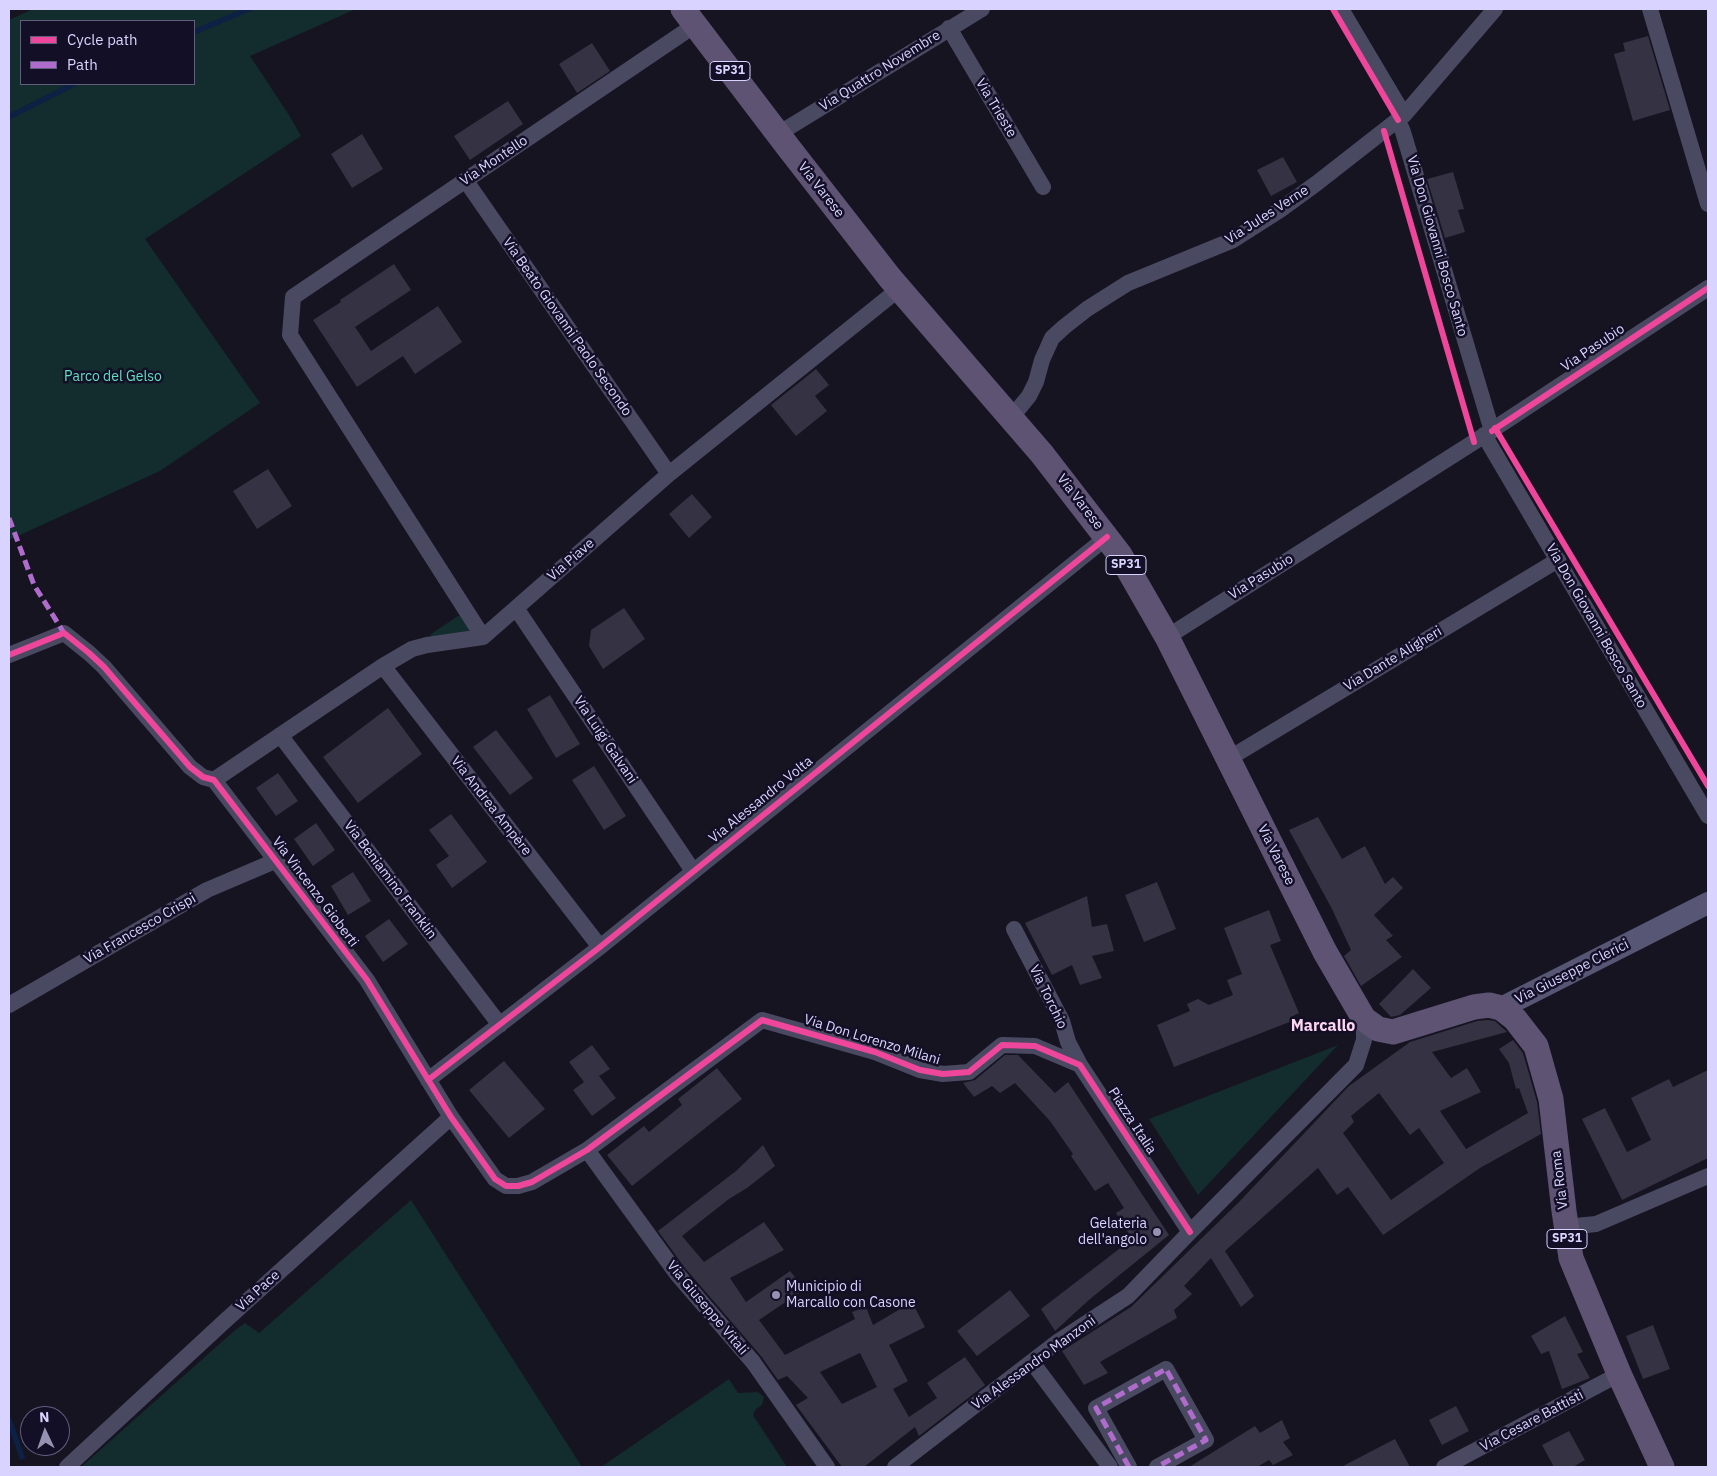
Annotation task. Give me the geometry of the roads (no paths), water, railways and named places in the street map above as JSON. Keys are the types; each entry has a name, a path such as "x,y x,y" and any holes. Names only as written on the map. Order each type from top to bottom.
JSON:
{"main road":[{"name":"Via Varese","path":"689,17 899,288 1011,418 1107,537 1125,563 1167,637 1325,952 1364,1019"},
{"name":"Via Giuseppe Clerici","path":"1364,1019 1378,1029 1393,1032 1474,1007 1489,1005 1502,1008"},
{"name":"Via Roma","path":"1502,1008 1514,1019 1536,1046 1552,1099 1571,1258 1620,1376 1662,1467"}],"street":[{"name":"Via Quattro Novembre","path":"778,134 982,9"},
{"name":"Via Don Giovanni Bosco Santo","path":"1341,9 1401,117 1406,141 1488,433 1558,560 1708,816"},
{"name":"Via Jules Verne","path":"1011,418 1029,396 1052,338 1064,327 1087,309 1128,283 1233,240 1280,210 1317,183 1401,117 1495,9"},
{"path":"1650,9 1708,204"},
{"name":"Via Montello","path":"483,637 290,335 293,297 466,181 689,17"},
{"name":"Via Trieste","path":"950,28 1043,187"},
{"name":"Via Beato Giovanni Paolo Secondo","path":"466,181 668,474"},
{"name":"Via Piave","path":"483,637 668,474 899,288"},
{"name":"Via Pasubio","path":"1167,637 1488,433 1708,288"},
{"name":"Via Alessandro Volta","path":"428,1080 600,947 1107,537"},
{"name":"Via Dante Aligheri","path":"1228,759 1558,560"},
{"name":"Via Luigi Galvani","path":"516,608 694,871"},
{"name":"Via Vincenzo Gioberti","path":"9,655 64,633 90,653 104,667 190,767 203,778 214,780 367,980 451,1117 495,1179 506,1186 518,1186"},
{"path":"214,780 382,666 412,649 483,637"},
{"name":"Via Andrea Ampère","path":"382,666 600,947"},
{"name":"Via Beniamino Franklin","path":"280,735 500,1025"},
{"name":"Via Francesco Crispi","path":"9,1005 207,890 275,861"},
{"name":"Via Giuseppe Clerici","path":"1502,1008 1708,903"},
{"name":"Via Torchio","path":"1014,929 1062,1020 1068,1042 1080,1065"},
{"path":"1190,1232 1356,1065 1364,1040 1364,1019"},
{"name":"Via Don Lorenzo Milani","path":"518,1186 538,1179 587,1150 762,1020 875,1052 920,1070 943,1074 969,1072 1002,1045 1036,1046 1080,1065"},
{"name":"Piazza Italia","path":"1080,1065 1190,1232"},
{"name":"Via Pace","path":"67,1467 226,1320 451,1117"},
{"name":"Via Giuseppe Vitali","path":"587,1150 677,1274 752,1362 827,1467"},
{"path":"1566,1227 1596,1224 1708,1176"},
{"name":"Via Alessandro Manzoni","path":"895,1467 1056,1343 1128,1296 1190,1232"},
{"path":"1032,1362 1110,1467"},
{"path":"1129,1467 1096,1408 1166,1369 1206,1440 1157,1467"},
{"name":"Via Cesare Battisti","path":"1444,1467 1608,1380 1620,1376"}],"waterway":[{"path":"195,32 249,9"},
{"path":"9,117 72,85"},
{"path":"9,1420 22,1457"}],"place":[{"name":"Gelateria dell'angolo","path":"1157,1232"},
{"name":"Municipio di Marcallo con Casone","path":"776,1295"}],"district":[{"name":"Marcallo","path":"1323,1026"}],"park label":[{"name":"Parco del Gelso","path":"113,377"}]}
